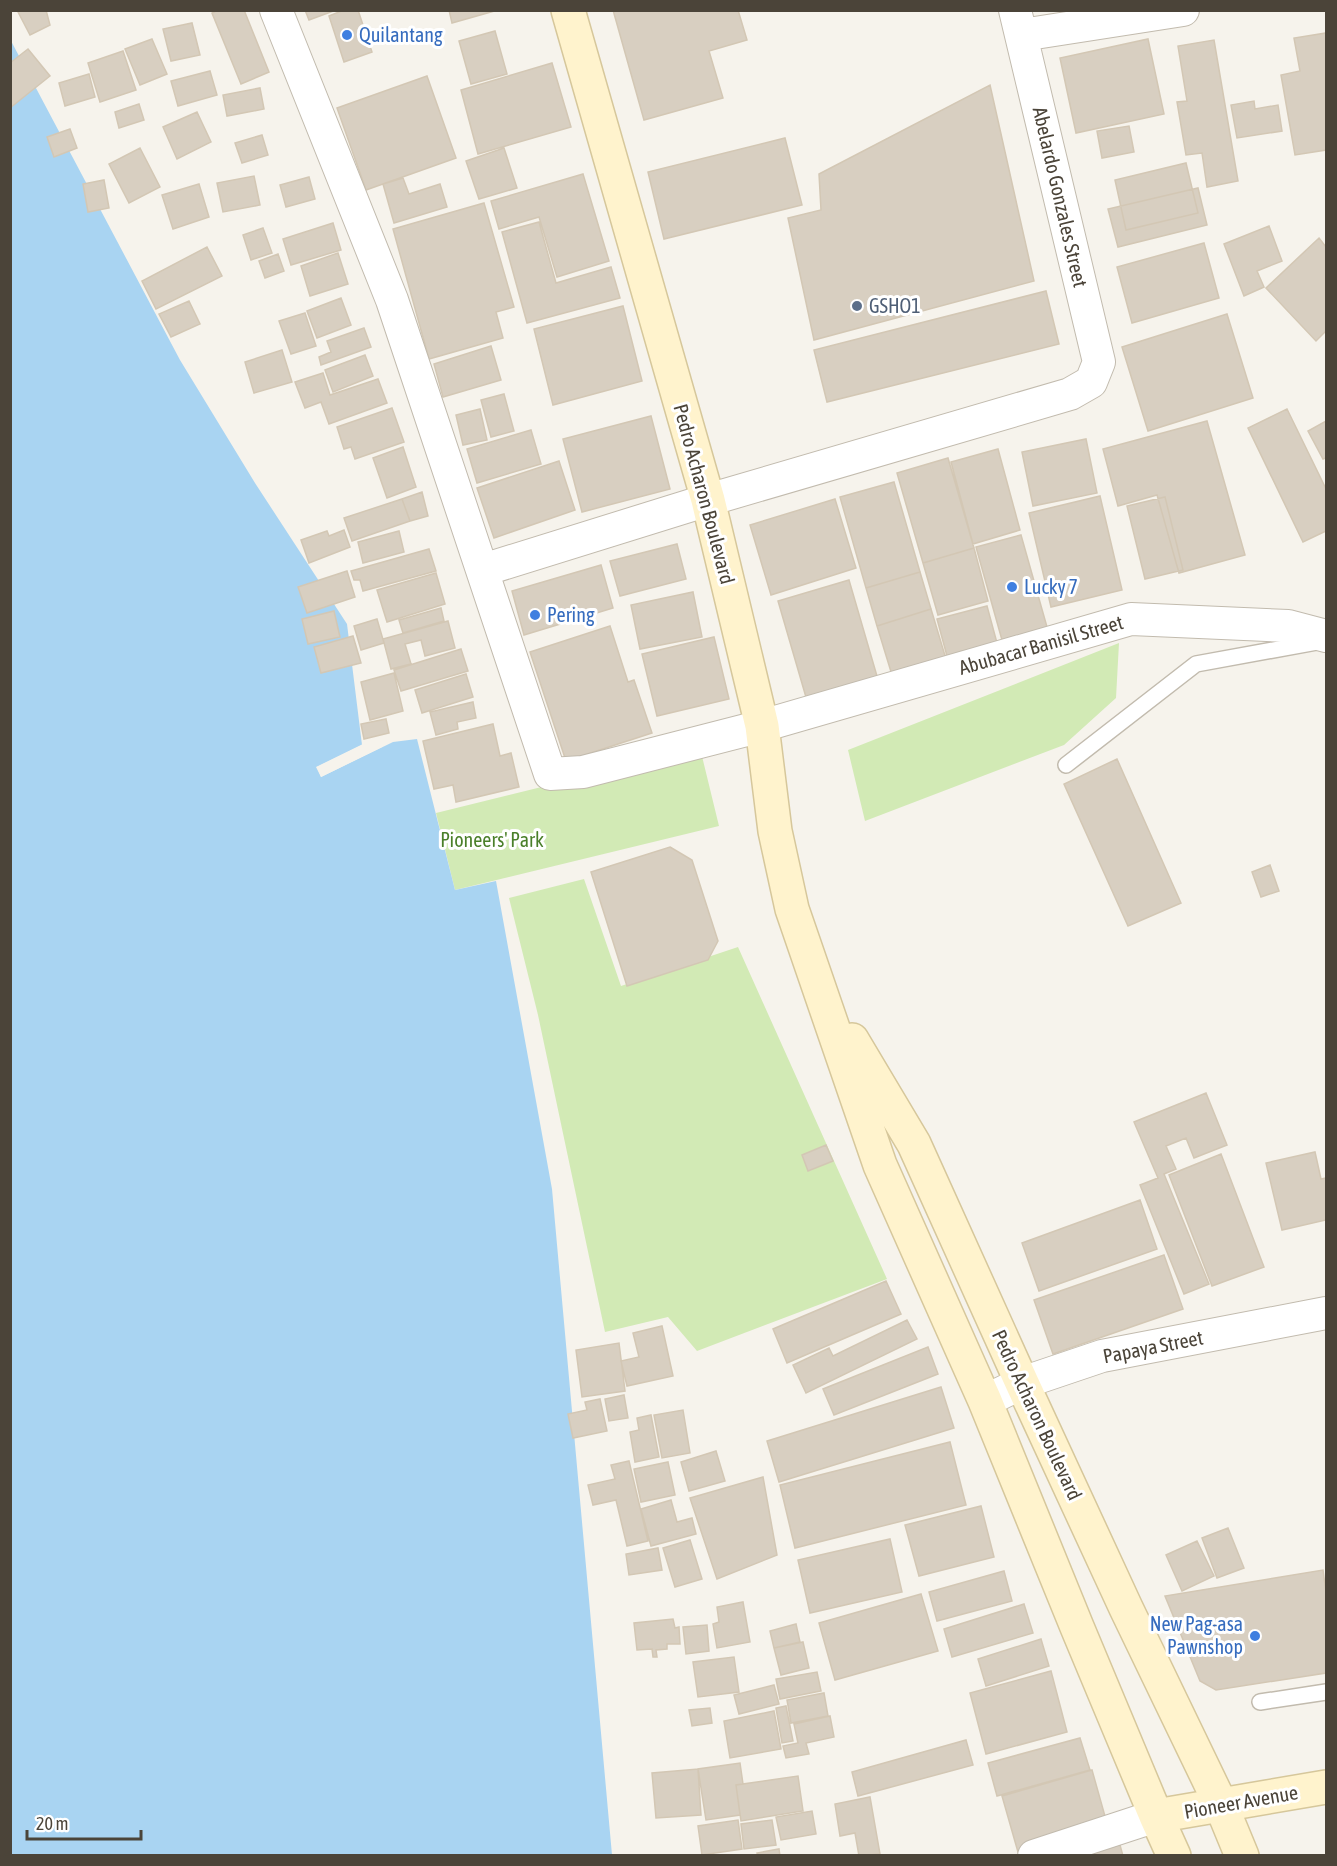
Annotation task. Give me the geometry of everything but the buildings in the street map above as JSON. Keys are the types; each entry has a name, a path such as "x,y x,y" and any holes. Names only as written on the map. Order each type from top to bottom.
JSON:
{"main road":[{"name":"Pedro Acharon Boulevard","path":"568,10 708,500 762,726 778,842 792,909 880,1165 985,1401 1174,1856"},
{"name":"Pedro Acharon Boulevard","path":"817,982 914,1144 1126,1608 1221,1805 1242,1856"},
{"name":"Pioneer Avenue","path":"1156,1816 1326,1787"}],"street":[{"path":"276,10 392,300 483,570 708,500"},
{"path":"1018,23 1183,10"},
{"name":"Abelardo Gonzales Street","path":"708,500 1070,394 1091,382 1099,362 1018,23"},
{"name":"Abubacar Banisil Street","path":"483,570 550,774 583,772 762,726 1131,619 1288,626 1326,638"},
{"name":"Papaya Street","path":"985,1401 1022,1383 1102,1356 1326,1313"},
{"path":"1034,1856 1156,1816"}],"lane":[{"path":"1066,765 1196,663 1326,638"},
{"path":"1260,1702 1326,1692"}],"green space":[{"path":"1119,643 1116,698 1064,745 865,821 848,750"},
{"name":"Pioneers' Park","path":"700,748 719,826 455,890 436,813"},
{"path":"584,879 621,986 738,947 887,1279 697,1351 668,1317 605,1332 538,1015 509,898"}],"water":[{"path":"10,39 180,360 255,483 347,624 362,745 317,767 321,777 393,742 417,739 455,890 496,881 552,1189 612,1855 11,1855"}],"pier":[{"path":"365,743 364,747 320,769 323,773 381,745 382,747 321,777 316,767"}],"place":[{"name":"Quilantang","path":"347,35"},
{"name":"GSHO1","path":"857,306"},
{"name":"Lucky 7","path":"1012,587"},
{"name":"Pering","path":"535,615"},
{"name":"New Pag-asa Pawnshop","path":"1255,1636"}]}
